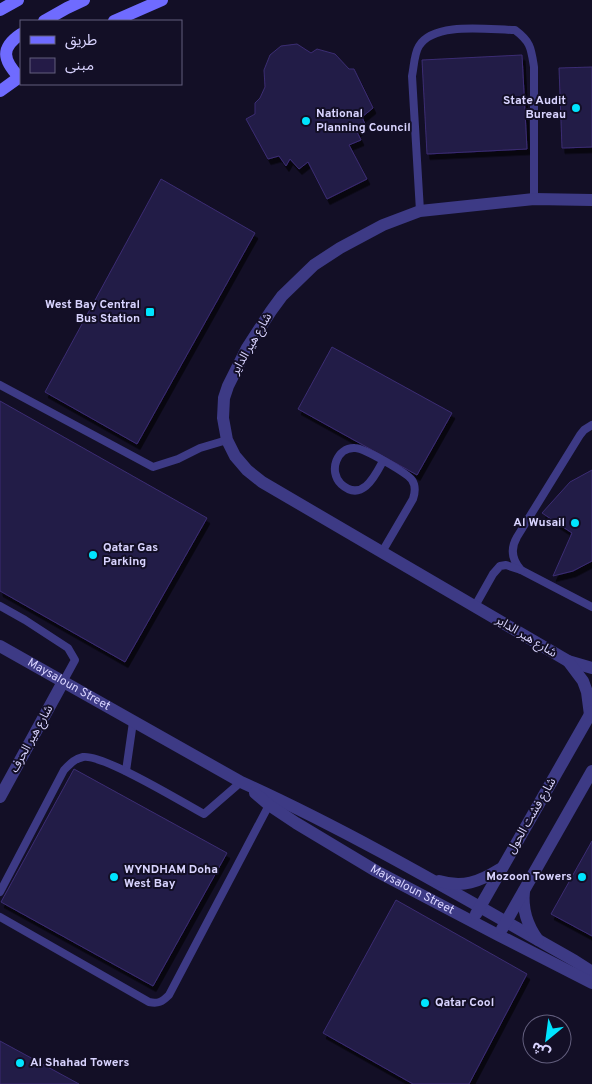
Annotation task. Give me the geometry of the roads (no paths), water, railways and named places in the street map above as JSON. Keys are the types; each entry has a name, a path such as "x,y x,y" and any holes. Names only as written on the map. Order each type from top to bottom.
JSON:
{"main road":[{"path":"0,10 18,0"},
{"path":"46,20 84,0"},
{"path":"116,20 162,0"},
{"path":"0,91 20,77 4,56 9,43 20,35"}],"street":[{"name":"شارع هير الداير","path":"592,200 534,199 420,211 383,225 340,248 314,265 282,296 271,311 247,348 228,386 224,398 223,418 228,440 235,456 247,470 262,482 568,661 592,668"},
{"name":"Maysaloun Street","path":"0,647 241,782 324,822 429,879 592,972"},
{"name":"شارع هير الداير","path":"568,661 583,680 591,713"},
{"name":"شارع هير الحرف","path":"0,797 63,682"},
{"name":"شارع فشت الحول","path":"472,921 591,713"},
{"path":"498,935 592,771"},
{"name":"Maysaloun Street","path":"241,782 269,805 376,871 592,983"},
{"path":"429,879 447,884 467,884 486,878 502,868"},
{"path":"525,888 526,916 538,941"}],"lane":[{"path":"420,211 412,76 414,60 418,47 425,38 453,28 515,30 523,36 532,49 534,67 534,199"},
{"path":"0,386 153,467 178,459 200,448 228,440"},
{"path":"522,570 517,566 513,554 514,542 580,435 592,425"},
{"path":"382,552 413,499 415,493 413,482 410,478 366,450 359,448 346,449 341,453 334,470 339,482 344,486 349,489 361,489 371,482 383,461"},
{"path":"475,606 493,574 500,566 506,565 522,570 592,607"},
{"path":"0,606 26,620 68,648 75,660 63,682"},
{"path":"126,771 133,722"},
{"path":"0,892 64,770 73,760 93,757 126,771 204,814 241,782"},
{"path":"0,917 148,1002 156,1003 163,1001 169,995 269,805"}],"place":[{"name":"State Audit Bureau","path":"576,108"},
{"name":"National Planning Council","path":"306,121"},
{"name":"West Bay Central Bus Station","path":"150,312"},
{"name":"Al Wusail","path":"575,523"},
{"name":"Qatar Gas Parking","path":"93,555"},
{"name":"WYNDHAM Doha West Bay","path":"114,877"},
{"name":"Mozoon Towers","path":"582,877"},
{"name":"Qatar Cool","path":"425,1003"},
{"name":"Al Shahad Towers","path":"20,1063"}]}
